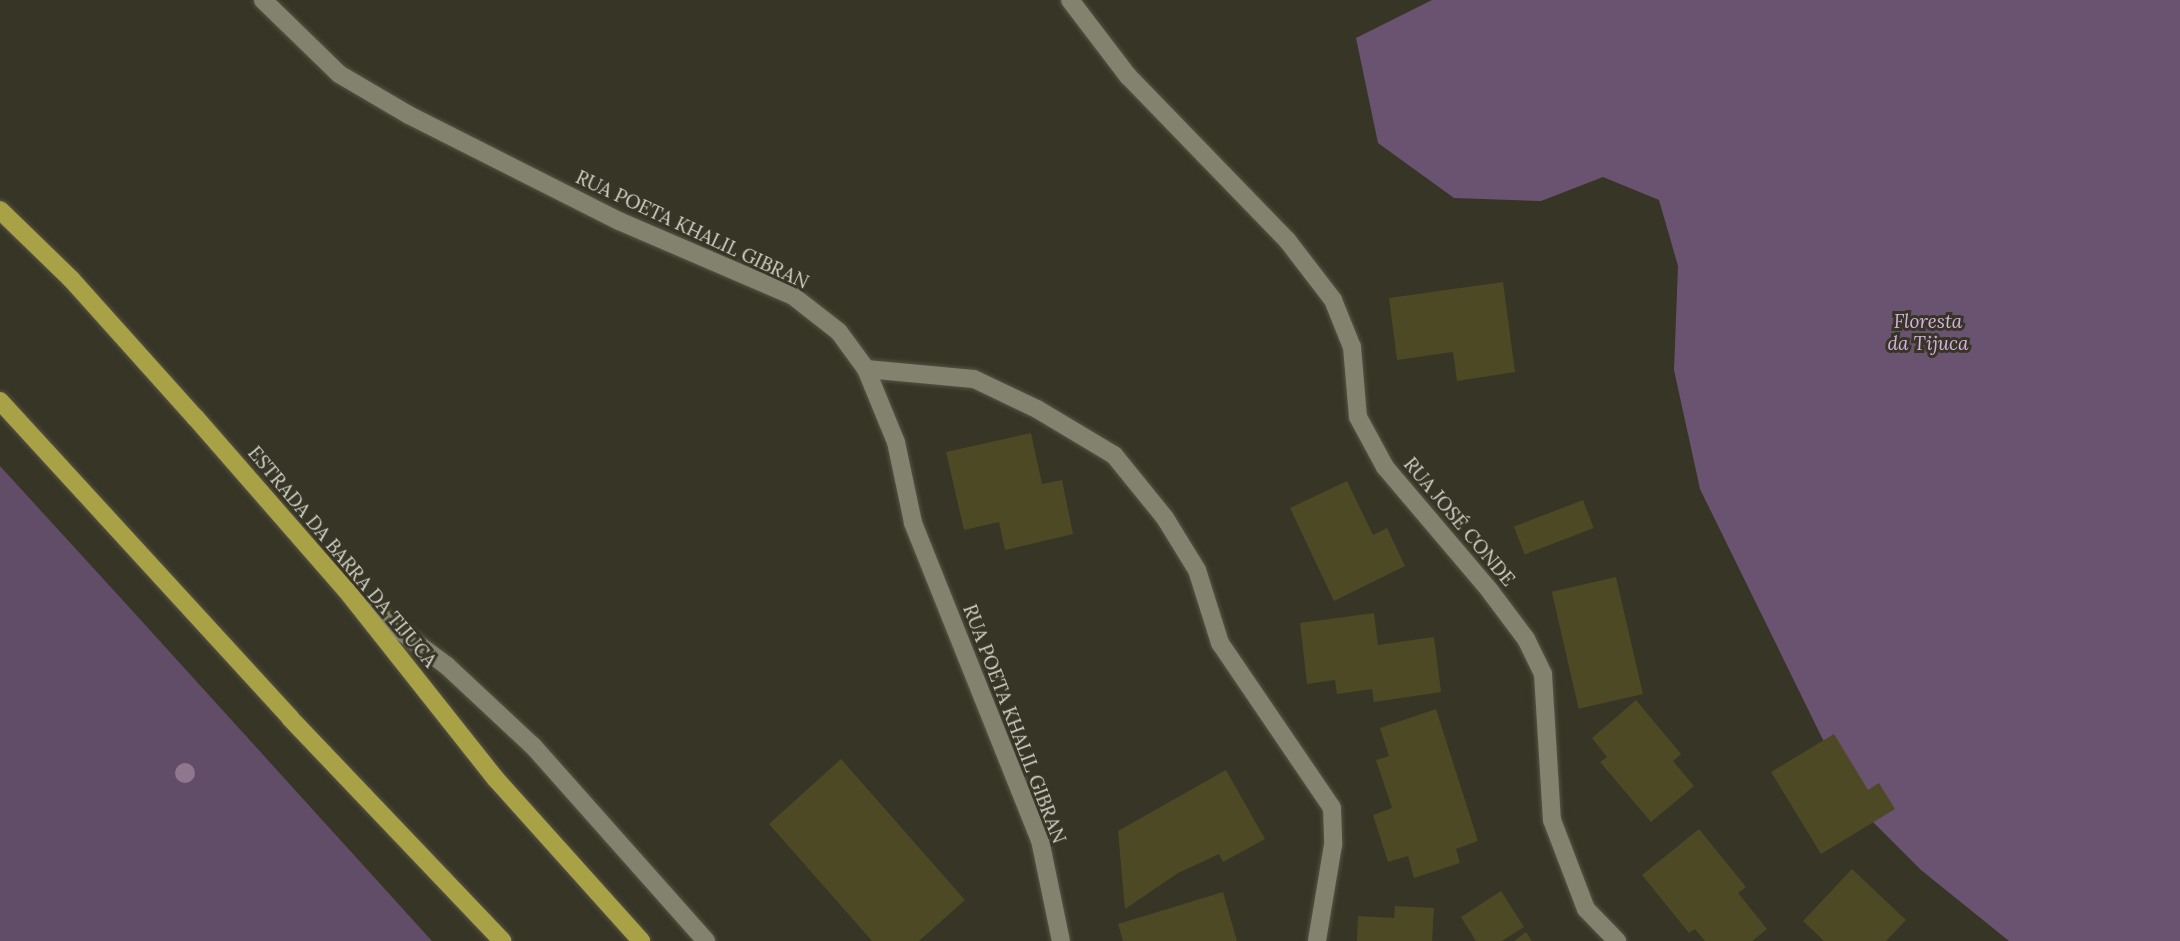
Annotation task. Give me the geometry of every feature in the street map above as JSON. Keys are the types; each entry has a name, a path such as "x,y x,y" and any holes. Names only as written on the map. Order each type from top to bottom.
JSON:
{"main road":[{"name":"ESTRADA DA BARRA DA TIJUCA","path":"0,210 71,279 346,590 495,778 641,941"},
{"path":"0,401 290,718 502,941"}],"street":[{"name":"RUA POETA KHALIL GIBRAN","path":"262,0 339,74 409,115 619,221 793,296 839,332 866,369 896,442 913,523 1040,840 1061,941"},
{"name":"RUA JOSÉ CONDE","path":"1070,0 1128,76 1287,240 1333,300 1352,347 1358,417 1385,467 1490,591 1526,639 1543,674 1552,820 1586,909 1617,941"},
{"path":"866,369 974,379 1037,409 1114,455 1157,508 1197,570 1220,643 1332,808 1333,845 1317,941"},
{"path":"346,590 446,665 533,746 706,941"}],"shaded area":[{"path":"0,466 128,606 432,941 0,941"}],"green space":[{"name":"Floresta da Tijuca","path":"1432,0 2180,0 2180,941 2009,941 1921,870 1854,803 1700,489 1674,370 1678,266 1659,200 1603,177 1541,201 1454,198 1378,143 1356,38"}],"building":[{"path":"1503,282 1515,372 1457,381 1453,352 1397,360 1389,298"},
{"path":"1031,433 1042,484 1062,480 1073,534 1005,550 999,522 964,530 946,452"},
{"path":"1347,481 1373,535 1387,528 1405,566 1334,601 1290,508"},
{"path":"1583,500 1594,528 1525,555 1514,527"},
{"path":"1616,577 1643,694 1579,709 1552,592"},
{"path":"1374,613 1378,645 1434,637 1441,692 1374,702 1372,689 1337,694 1335,680 1307,684 1300,623"},
{"path":"1636,700 1681,754 1673,761 1694,786 1651,822 1600,762 1607,757 1592,738"},
{"path":"1436,709 1478,841 1456,849 1460,863 1414,878 1408,856 1388,862 1373,815 1392,808 1376,760 1389,756 1380,728"},
{"path":"1834,734 1868,790 1879,783 1895,809 1821,854 1771,772"},
{"path":"841,759 965,900 919,941 872,941 769,824"},
{"path":"1226,770 1265,839 1223,862 1219,854 1178,873 1125,909 1118,831"},
{"path":"1699,829 1746,887 1738,893 1767,929 1752,941 1705,941 1695,929 1689,933 1642,875"},
{"path":"1852,869 1906,920 1886,941 1824,941 1803,921"},
{"path":"1501,891 1524,927 1502,941 1476,941 1461,917"},
{"path":"1223,892 1237,941 1123,941 1118,924"},
{"path":"1395,906 1434,908 1432,941 1357,941 1358,916 1394,918"},
{"path":"1526,932 1532,941 1514,941"}]}
